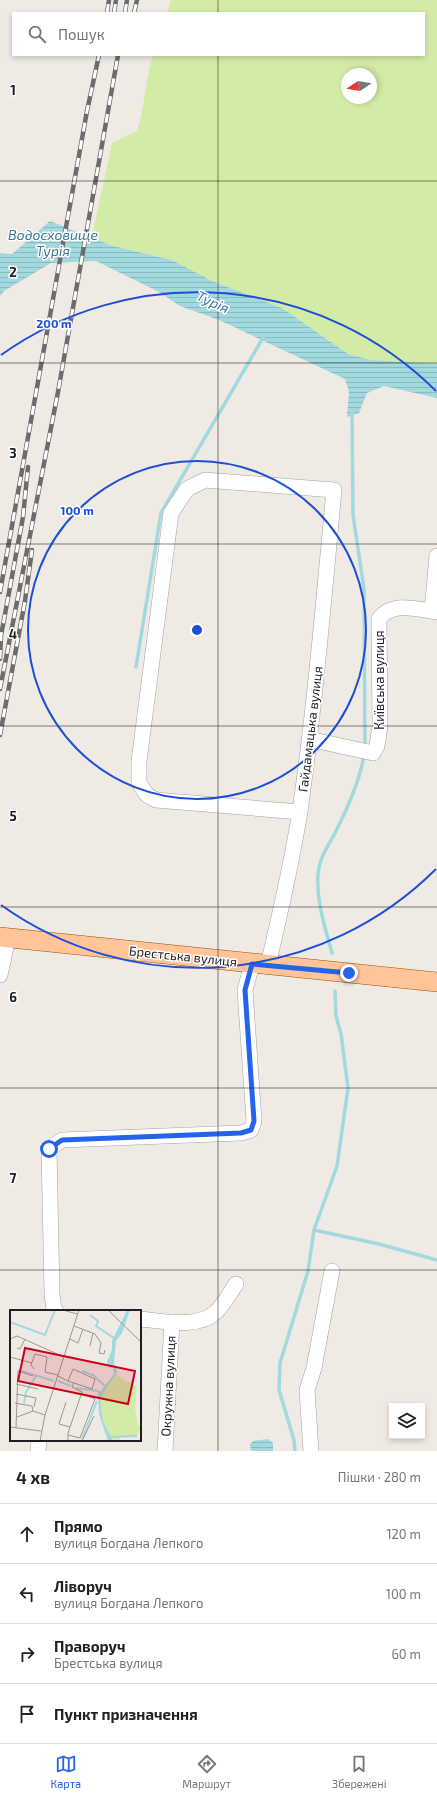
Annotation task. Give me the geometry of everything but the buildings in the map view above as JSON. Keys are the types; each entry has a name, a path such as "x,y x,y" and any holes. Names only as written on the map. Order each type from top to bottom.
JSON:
{"main road":[{"name":"Брестська вулиця","path":"4,938 437,982"}],"street":[{"name":"Гайдамацька вулиця","path":"55,1310 52,1293 49,1149 62,1140 241,1133 251,1130 254,1121 245,990 260,964 284,898 300,812 309,739 334,490 205,480 186,489 171,513 139,761 139,783 147,794 156,800 300,812"},
{"path":"434,611 437,556"},
{"name":"Київська вулиця","path":"309,739 372,753 376,746 380,726 379,619 390,608 398,607 434,611"},
{"path":"0,975 4,938"},
{"path":"311,1451 307,1390 314,1368 332,1271"},
{"path":"141,1319 172,1322 198,1321 216,1312 236,1284"},
{"name":"Окружна вулиця","path":"165,1451 172,1322"},
{"path":"38,1451 39,1441"}],"green space":[{"path":"171,0 437,0 437,364 371,360 348,354 282,308 212,281 172,260 113,246 92,237 112,143 137,131 142,112 148,74 153,56 425,56 425,12 167,12"}],"water":[{"name":"Водосховище Турія","path":"50,221 113,246 172,260 212,281 282,308 348,354 371,360 437,364 437,398 384,386 367,393 359,413 347,417 349,392 345,379 219,320 180,306 159,292 96,261 51,263 4,291 0,296 0,253 12,254"},
{"path":"268,1439 273,1443 273,1451 251,1451 250,1444 253,1441"}],"waterway":[{"path":"136,667 161,513 264,336"},
{"path":"352,412 353,515 364,589 365,748"},
{"path":"332,953 318,894 318,874 320,862 341,821 353,793 360,774 364,755"},
{"path":"295,1451 294,1440 279,1390 280,1363 308,1271 314,1230 337,1166 348,1088 341,1034 336,1016 335,991"},
{"path":"314,1230 379,1244 437,1260"}],"railway":[{"path":"107,12 109,0"},
{"path":"114,12 116,0"},
{"path":"125,12 127,0"},
{"path":"134,12 137,0"},
{"path":"0,592 87,111 99,56"},
{"path":"0,689 58,392 118,56"},
{"path":"0,641 23,517 28,467"},
{"path":"0,735 25,601 32,550"},
{"path":"0,659 1,637"}],"route":[{"path":"49,1149 62,1140 241,1133 251,1130 254,1121 251,1056 245,990 252,964 349,973"}],"water label":[{"name":"Турія","path":"213,302"}]}
